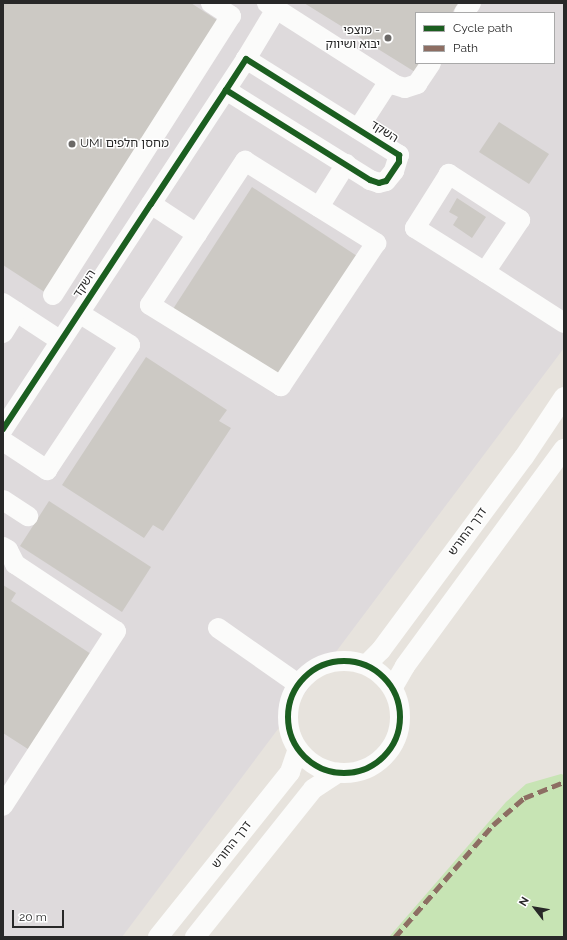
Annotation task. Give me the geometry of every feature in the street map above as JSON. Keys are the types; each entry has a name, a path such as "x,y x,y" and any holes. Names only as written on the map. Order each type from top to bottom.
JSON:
{"street":[{"path":"53,295 231,16 211,3"},
{"path":"465,12 471,3"},
{"path":"246,59 271,6 389,81 405,88 417,84 430,64"},
{"name":"השקד","path":"3,429 246,59 399,155 399,162 386,181 379,183 226,90"},
{"path":"358,129 389,81"},
{"path":"245,161 376,243 281,386 150,305 197,234 245,161"},
{"path":"319,207 346,164"},
{"path":"485,272 520,220 449,174 415,228 564,323"},
{"path":"151,204 197,234"},
{"path":"3,333 10,307 61,341"},
{"path":"3,441 47,470 130,345 79,313"},
{"name":"דרך החורש","path":"367,664 381,650 524,457 564,397"},
{"path":"393,687 405,666 564,449"},
{"path":"3,500 28,516"},
{"path":"3,547 8,550 15,564 116,631 9,782 3,806"},
{"path":"218,628 298,684"},
{"path":"348,660 367,664 382,674 393,687 400,704 401,722 396,739 387,754 373,766 362,770 338,773 322,769 309,761 298,749 290,733 288,716 290,699 298,684 312,670 329,662 348,660"},
{"name":"דרך החורש","path":"158,937 290,772 298,749"},
{"path":"195,937 313,789 338,773"}],"shaded area":[{"path":"3,3 564,3 564,348 122,937 3,937"}],"green space":[{"path":"561,774 564,775 564,937 389,937 506,802 526,784"}],"building":[{"name":"UMI מחסן חלפים","path":"3,3 191,3 220,22 46,293 3,265"},
{"name":"מוצפי - יבוא ושיווק","path":"304,3 458,3 453,12 415,12 415,64 420,64 415,72"},
{"path":"499,122 549,154 529,184 479,152"},
{"path":"252,187 357,256 278,377 173,309"},
{"path":"457,198 486,217 472,238 453,225 458,217 449,212"},
{"path":"146,357 227,410 219,421 231,428 163,531 153,525 144,538 62,485"},
{"path":"49,501 151,567 122,612 20,546"},
{"path":"3,585 16,593 11,601 94,656 31,751 3,733"}],"marked path":[{"path":"395,937 493,825 524,798 564,782"}],"cycle path":[{"path":"3,429 246,59 399,155 399,162 386,181 379,183 370,180 226,90"},
{"path":"344,661 366,665 384,677 396,695 400,717 396,739 384,757 366,769 344,773 322,769 304,757 292,739 288,717 292,695 304,677 322,665 344,661"}],"place":[{"name":"מוצפי - יבוא ושיווק","path":"388,38"},
{"name":"UMI מחסן חלפים","path":"72,144"}]}
